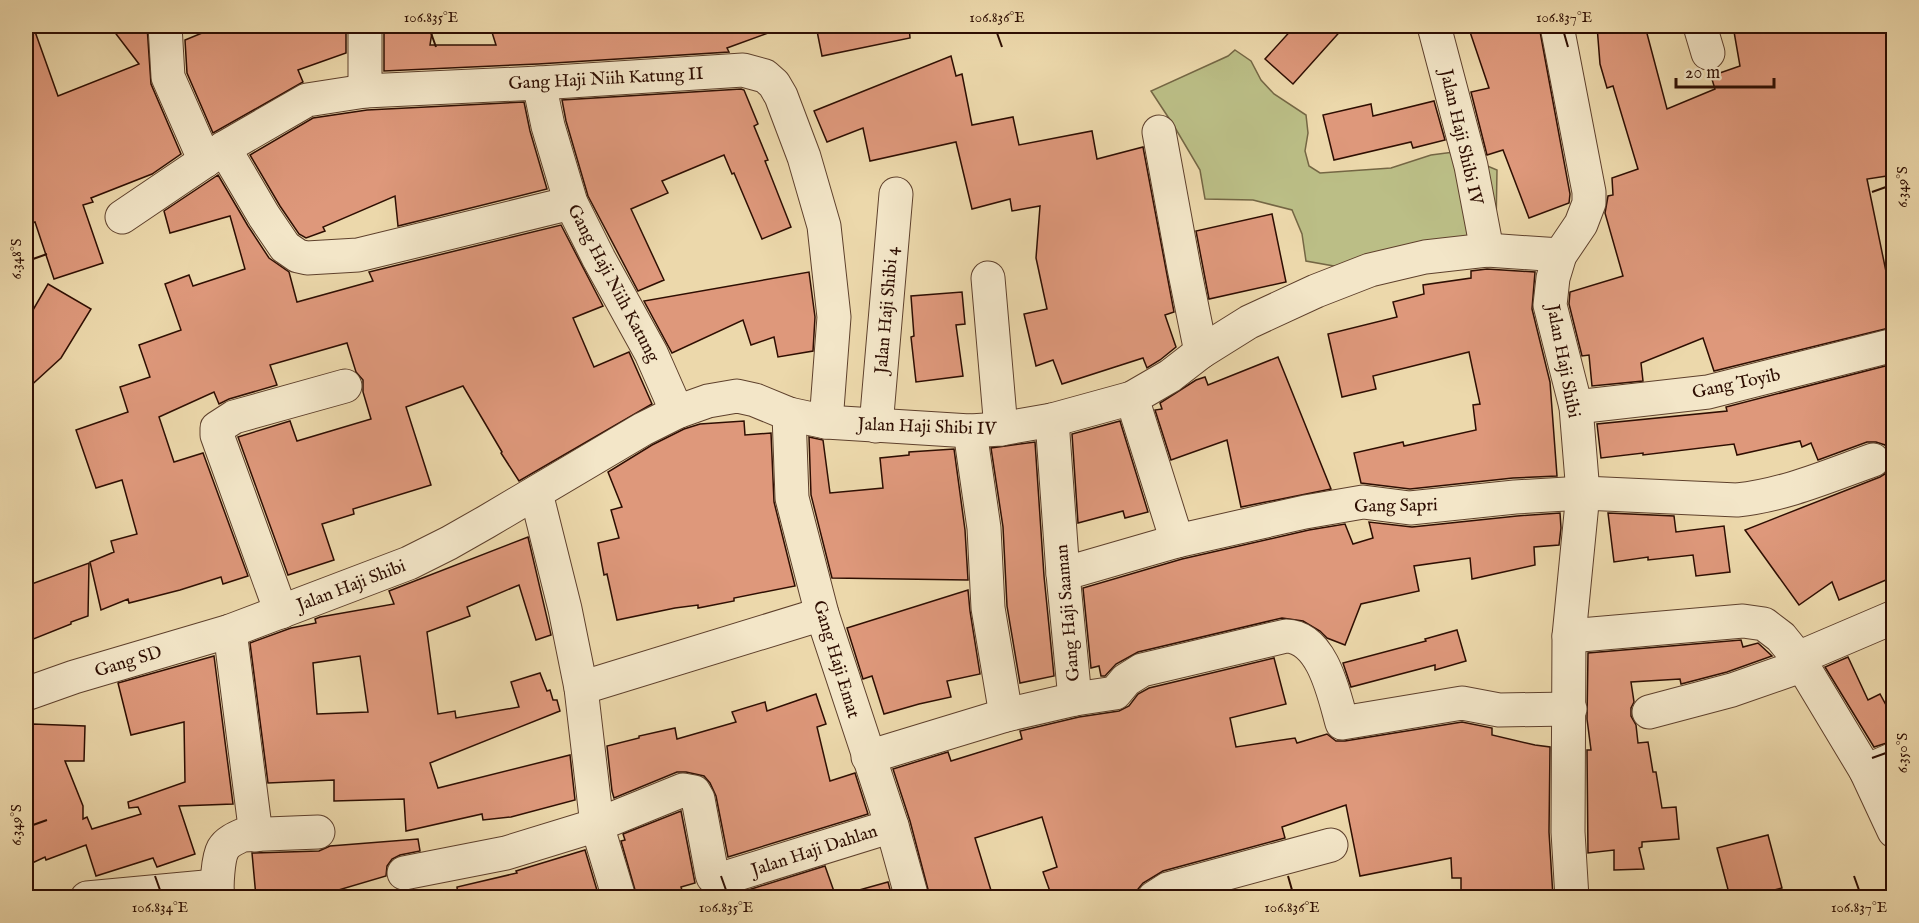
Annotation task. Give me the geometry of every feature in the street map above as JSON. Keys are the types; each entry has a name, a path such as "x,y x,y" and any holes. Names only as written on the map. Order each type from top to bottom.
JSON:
{"street":[{"path":"165,26 168,77 214,154 264,216 285,247 298,256 307,258 358,255 571,203"},
{"path":"365,26 365,91"},
{"name":"Jalan Haji Shibi IV","path":"1434,26 1471,166 1486,250"},
{"name":"Jalan Haji Shibi","path":"1557,26 1589,192 1589,203 1581,224 1560,255 1553,278 1550,305 1576,407 1582,493 1569,636 1568,832 1572,897"},
{"name":"Gang Haji Niih Katung II","path":"122,217 214,154 307,100 365,91 743,70 765,76 774,84 781,96 804,157 824,226 834,317 826,422"},
{"name":"Gang Haji Niih Katung","path":"539,83 548,126 571,203 598,259 651,353 677,412"},
{"path":"1159,132 1201,352"},
{"name":"Jalan Haji Shibi 4","path":"876,426 896,194"},
{"name":"Jalan Haji Shibi IV","path":"536,493 643,429 677,412 708,401 737,396 755,399 789,414 826,422 876,426 986,430 1052,420 1132,398 1170,376 1201,352 1249,322 1308,294 1370,270 1425,257 1486,250 1560,255"},
{"path":"988,278 984,528 988,608 1006,715"},
{"name":"Gang Toyib","path":"1576,407 1708,392 1893,345"},
{"name":"Jalan Haji Shibi","path":"345,386 234,417 217,428 217,435 281,612 409,563 536,493"},
{"path":"1132,398 1177,541"},
{"name":"Gang Haji Emat","path":"789,414 792,498 822,614 912,897"},
{"name":"Gang Haji Saaman","path":"868,757 1006,715 1075,699 1052,420"},
{"name":"Gang Sapri","path":"1063,574 1177,541 1305,512 1363,502 1410,508 1515,497 1582,493 1737,500 1785,492 1873,460"},
{"path":"536,493 565,609 581,688 597,825 619,897"},
{"name":"Gang SD","path":"26,694 281,612"},
{"path":"581,688 822,614"},
{"path":"1649,712 1759,682 1893,616"},
{"path":"1569,636 1743,621 1764,624 1781,638 1880,765 1893,831"},
{"path":"230,630 256,835"},
{"path":"1075,699 1115,693 1126,680 1142,670 1286,636 1298,637 1319,658 1330,682 1342,723 1462,703 1499,710 1570,709"},
{"name":"Jalan Haji Dahlan","path":"597,825 683,790 694,792 698,799 712,874 718,880 891,826"},
{"path":"404,873 507,854 597,825"},
{"path":"87,897 217,892 223,849 233,839 243,835 318,832"},
{"path":"1154,897 1168,889 1331,845"}],"green space":[{"path":"1235,50 1251,61 1261,80 1274,94 1306,115 1308,133 1305,151 1309,166 1320,173 1391,168 1431,155 1454,152 1497,170 1496,228 1345,268 1306,261 1302,234 1292,210 1253,200 1205,199 1200,170 1151,91 1228,56"}],"building":[{"path":"26,26 33,26 58,96 139,64 110,26 147,26 151,84 181,154 152,174 91,198 93,202 83,205 103,263 54,279 35,222 26,225"},
{"path":"219,26 346,26 346,53 298,70 303,82 213,133 187,73 185,40"},
{"path":"384,26 433,26 430,45 496,45 490,26 778,26 779,29 727,48 729,52 384,71"},
{"path":"816,26 909,26 910,38 822,56"},
{"path":"1295,26 1345,26 1293,84 1265,59"},
{"path":"1468,26 1539,26 1570,194 1569,203 1529,218 1503,150 1487,155 1471,92 1489,88"},
{"path":"1597,26 1645,26 1667,109 1715,89 1711,76 1740,66 1733,26 1893,26 1893,175 1867,179 1890,291 1893,290 1893,327 1714,371 1703,338 1641,363 1643,381 1592,386 1589,355 1582,356 1569,304 1570,292 1623,276 1605,213 1608,196 1613,195 1612,178 1638,169 1613,86 1607,88 1600,64"},
{"path":"951,56 956,76 962,74 972,125 1013,117 1019,145 1092,131 1097,159 1143,147 1174,312 1165,315 1176,347 1160,360 1147,368 1143,358 1062,384 1053,360 1036,366 1024,314 1047,309 1036,258 1040,206 1012,211 1010,199 972,209 956,142 870,161 863,128 827,142 814,111"},
{"path":"744,90 758,124 754,126 768,160 765,161 791,227 762,239 724,155 662,181 668,193 631,209 664,280 638,291 588,196 562,100"},
{"path":"1434,101 1445,140 1413,148 1411,142 1334,160 1323,115 1371,104 1373,116"},
{"path":"524,102 547,189 398,226 395,196 323,227 325,231 306,238 299,234 280,206 250,155 313,118 367,110"},
{"path":"218,175 269,258 289,272 297,302 373,281 369,272 561,225 603,306 573,318 594,367 629,352 652,404 519,481 463,386 406,407 431,485 353,509 354,514 322,524 334,560 288,575 238,437 290,421 297,441 371,419 363,392 363,380 356,372 347,343 270,365 277,385 219,404 214,392 159,417 174,462 203,453 248,576 223,584 221,577 129,603 128,599 101,610 90,562 114,552 111,541 137,534 122,480 96,488 76,430 128,412 120,387 150,377 139,345 181,330 165,284 189,275 193,286 245,269 230,216 170,233 164,211"},
{"path":"1272,214 1286,282 1209,299 1196,231"},
{"path":"1487,269 1535,272 1532,309 1550,382 1557,476 1513,478 1410,489 1361,483 1354,453 1403,442 1404,446 1476,430 1473,405 1480,404 1469,352 1373,376 1376,389 1342,397 1328,334 1397,317 1393,302 1424,294 1423,285 1471,278 1471,271"},
{"path":"809,272 815,317 813,351 778,357 774,337 751,345 743,320 672,353 644,301"},
{"path":"48,284 91,309 61,358 26,390 26,322"},
{"path":"962,292 965,324 956,325 963,376 916,382 911,337 914,336 911,296"},
{"path":"1278,357 1331,489 1241,507 1227,440 1171,460 1155,410 1162,409 1160,403 1196,380 1205,377 1208,385"},
{"path":"1893,364 1893,577 1839,600 1832,582 1799,605 1745,530 1880,477 1888,472 1891,463 1890,453 1885,445 1867,442 1818,460 1811,443 1802,447 1800,441 1737,455 1734,444 1601,458 1597,424 1727,411 1726,407"},
{"path":"744,421 745,435 771,433 774,502 795,586 698,608 698,605 675,608 617,620 607,574 604,575 598,543 619,538 611,510 622,507 608,472 652,445 684,429 700,424"},
{"path":"1120,421 1148,512 1125,518 1123,511 1078,523 1072,434"},
{"path":"809,437 823,440 830,493 883,488 880,458 909,455 909,452 954,449 965,530 968,580 832,578 811,495"},
{"path":"1035,442 1044,576 1054,676 1020,683 1007,606 1003,527 991,448"},
{"path":"1560,513 1559,545 1534,547 1535,565 1472,579 1470,558 1414,566 1419,591 1361,604 1345,645 1327,638 1303,621 1282,618 1138,652 1116,664 1105,676 1101,676 1099,666 1091,668 1083,588 1182,559 1345,524 1353,544 1373,538 1369,522 1412,527"},
{"path":"1608,513 1674,516 1676,532 1724,526 1730,572 1696,576 1693,555 1648,560 1648,557 1614,562"},
{"path":"528,537 551,635 536,640 519,585 467,607 470,616 427,632 438,714 455,711 456,718 519,707 511,682 540,673 547,691 550,690 553,700 557,700 560,711 430,763 438,788 570,755 575,800 511,817 483,820 482,814 406,831 404,799 334,801 334,780 268,783 250,643 291,628 316,623 315,619 320,617 394,604 389,591","holes":["360,656 368,712 317,714 313,663"]},
{"path":"89,563 88,616 26,642 26,586"},
{"path":"968,590 980,674 947,681 951,697 884,714 872,676 863,679 847,628"},
{"path":"1457,630 1466,661 1435,670 1435,665 1351,687 1343,663 1426,641 1425,639"},
{"path":"1741,640 1743,647 1758,643 1772,656 1727,672 1681,684 1680,679 1631,682 1634,702 1631,716 1636,725 1638,743 1648,742 1662,808 1676,807 1679,839 1642,842 1642,847 1639,848 1644,869 1614,870 1614,850 1588,853 1587,750 1591,750 1587,719 1588,653"},
{"path":"214,656 233,804 179,806 195,854 157,867 153,858 96,876 86,845 46,860 45,857 30,864 33,724 85,726 84,761 65,761 83,806 83,819 87,817 92,829 141,814 138,807 129,808 128,802 185,782 184,722 131,735 118,683"},
{"path":"1848,657 1868,700 1880,694 1893,718 1893,741 1874,747 1825,667"},
{"path":"1274,658 1286,704 1230,718 1236,747 1295,738 1297,743 1327,734 1336,741 1345,741 1462,722 1492,728 1492,735 1550,747 1549,832 1553,897 1461,897 1461,878 1452,878 1451,858 1360,876 1346,805 1282,827 1285,838 1163,871 1143,883 1136,897 1052,897 1043,872 1057,867 1042,817 975,838 993,897 930,897 910,821 893,769 948,752 951,761 1022,739 1020,731 1079,717 1119,711 1129,706 1138,694 1149,688"},
{"path":"816,694 826,724 817,727 830,781 855,773 868,814 728,857 716,796 704,776 677,772 614,798 607,746 675,728 677,739 736,722 732,712 765,702 767,711"},
{"path":"681,811 695,883 681,887 684,897 637,897 621,841 625,840 623,834"},
{"path":"1768,835 1782,888 1747,897 1730,897 1717,848"},
{"path":"418,839 420,851 392,859 387,866 386,876 335,891 336,897 256,897 252,853 319,851 330,846"},
{"path":"585,850 599,897 458,897 457,887 517,873 516,871"},
{"path":"825,866 836,897 748,897 745,891"},
{"path":"888,882 892,897 860,897 859,890"}]}
